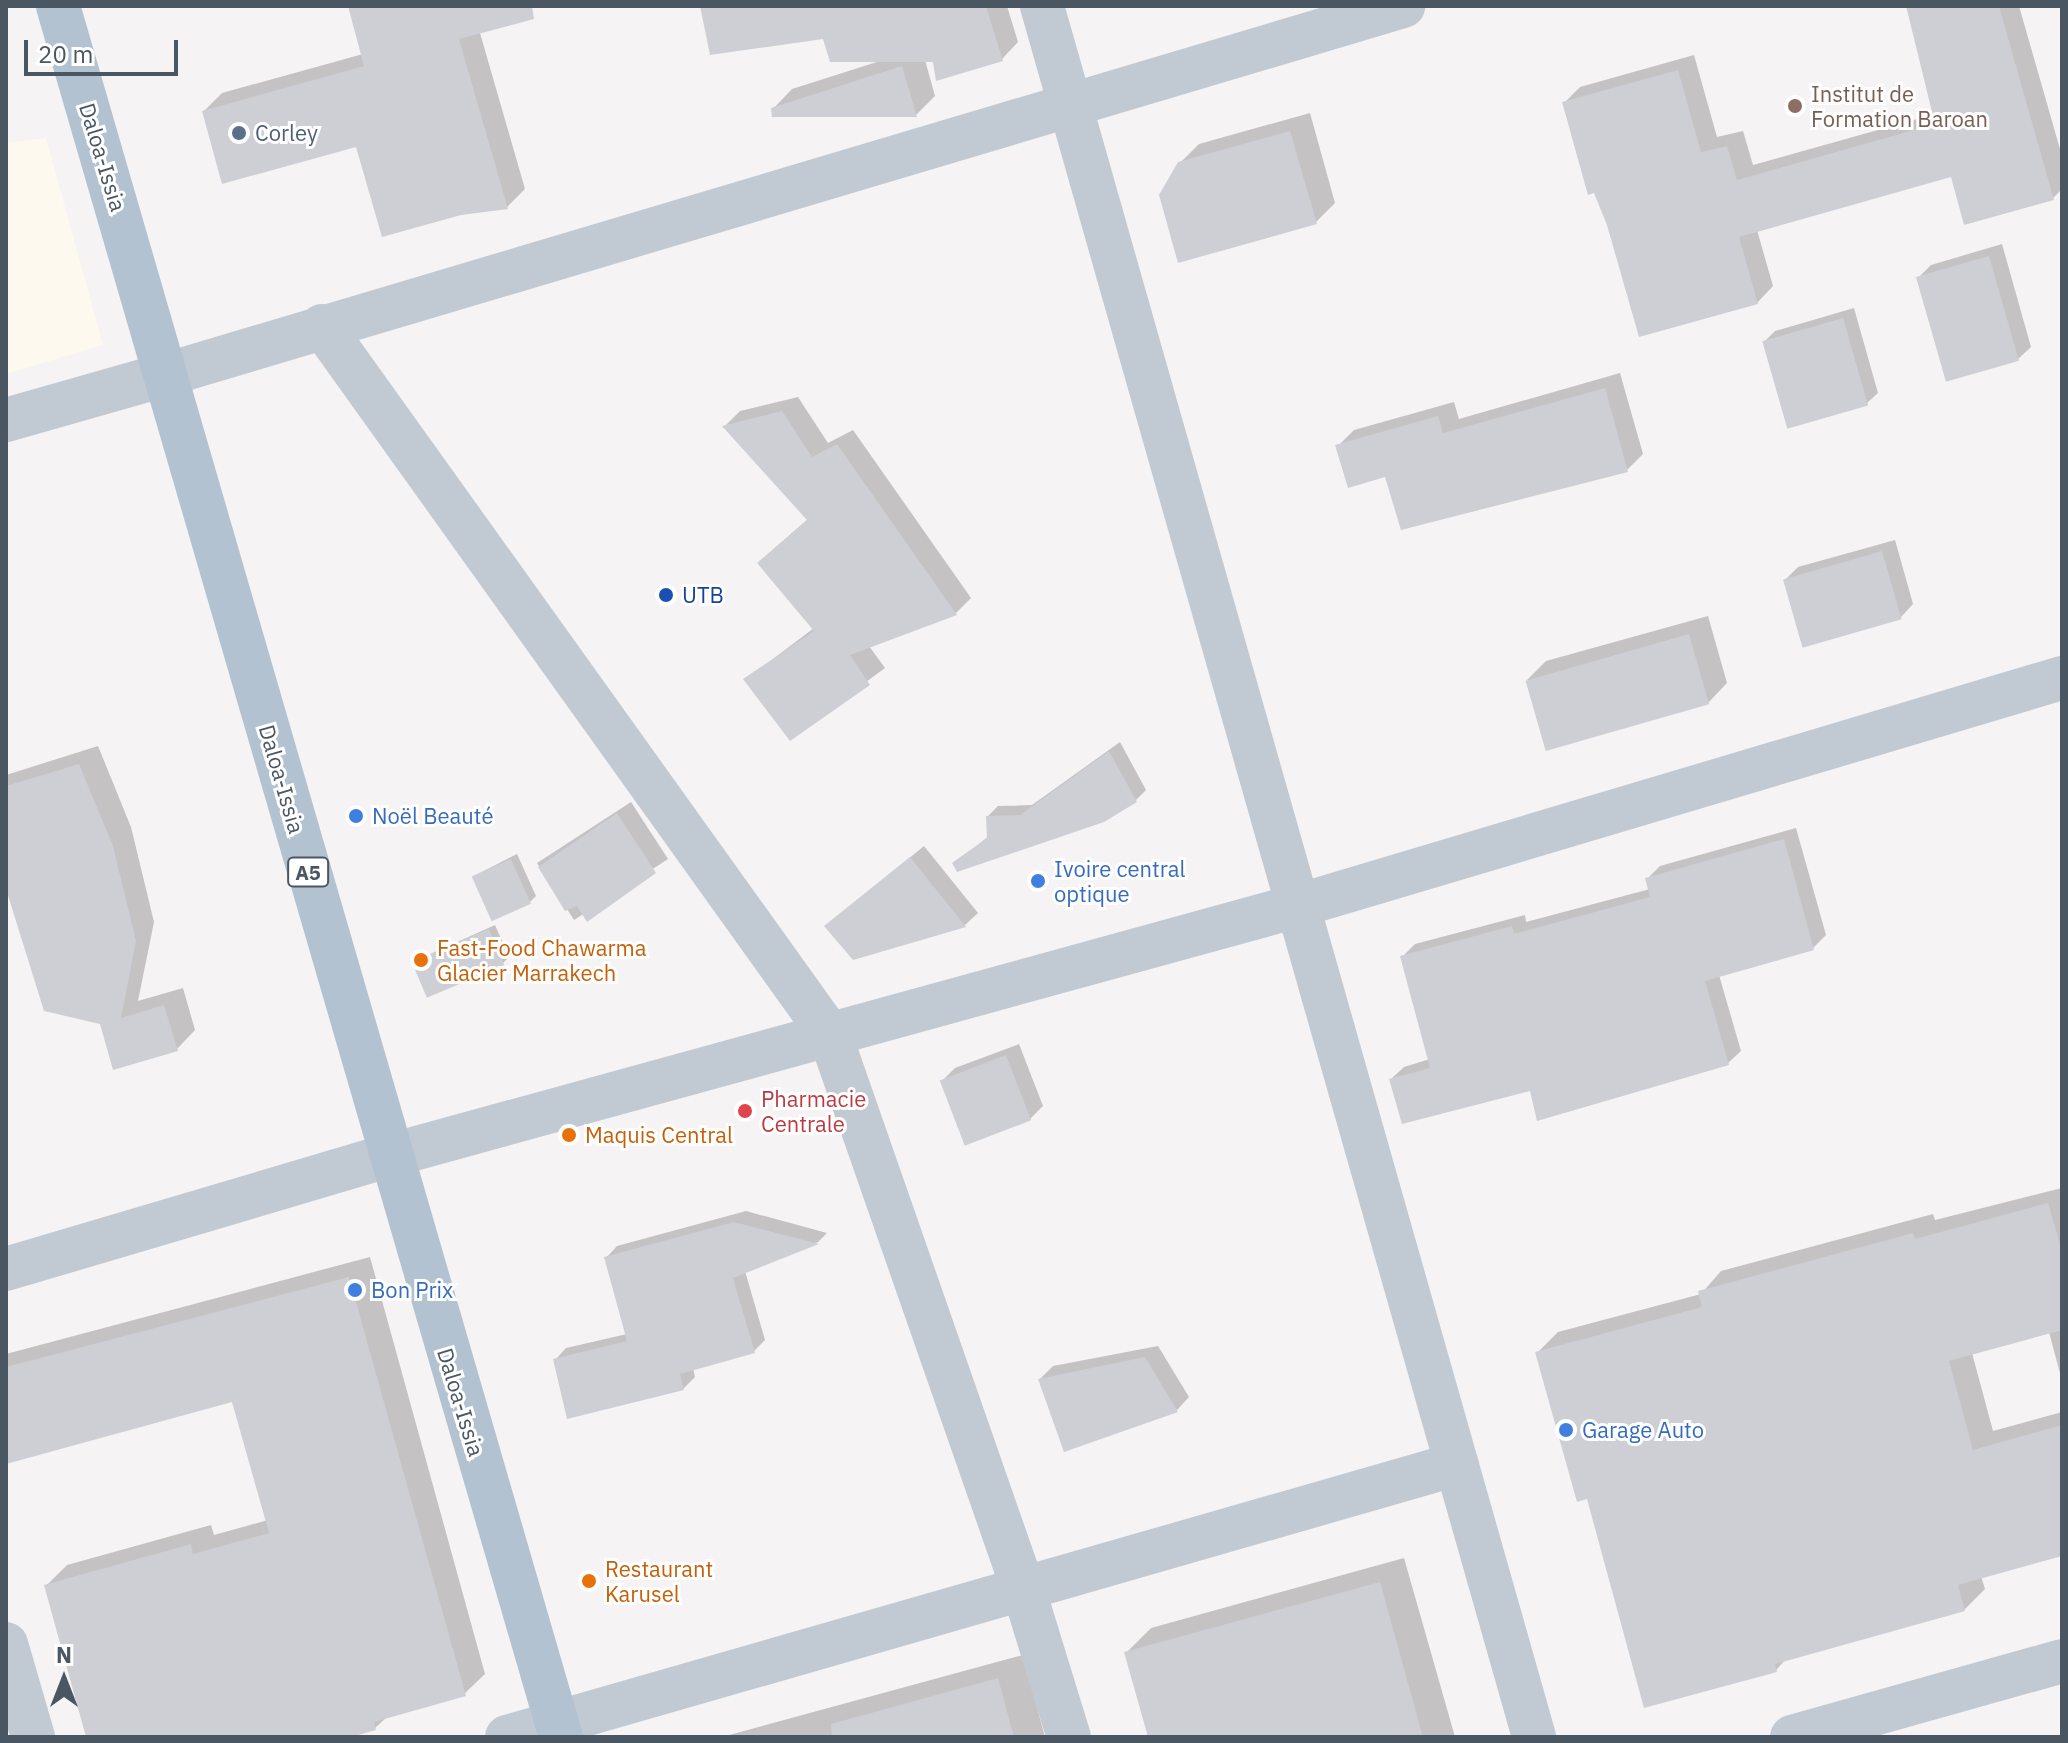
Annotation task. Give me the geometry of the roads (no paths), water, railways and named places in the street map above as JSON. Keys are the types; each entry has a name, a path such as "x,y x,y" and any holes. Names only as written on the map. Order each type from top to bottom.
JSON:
{"main road":[{"name":"Daloa-Issia","path":"58,6 168,374 388,1156 559,1730"}],"street":[{"path":"1042,6 1073,101 1297,906 1534,1737"},
{"path":"6,420 1073,101 1403,6"},
{"path":"322,326 830,1035 1024,1591 1069,1737"},
{"path":"6,1269 388,1156 1297,906 2062,678"},
{"path":"507,1737 559,1730 1457,1464"},
{"path":"6,1644 33,1737"},
{"path":"1792,1737 2062,1661"}],"place":[{"name":"Institut de Formation Baroan","path":"1795,106"},
{"name":"Corley","path":"239,133"},
{"name":"UTB","path":"666,595"},
{"name":"Noël Beauté","path":"356,816"},
{"name":"Ivoire central optique","path":"1038,881"},
{"name":"Fast-Food Chawarma Glacier Marrakech","path":"421,960"},
{"name":"Pharmacie Centrale","path":"745,1111"},
{"name":"Maquis Central","path":"569,1135"},
{"name":"Bon Prix","path":"355,1290"},
{"name":"Garage Auto","path":"1566,1430"},
{"name":"Restaurant Karusel","path":"589,1581"}]}
